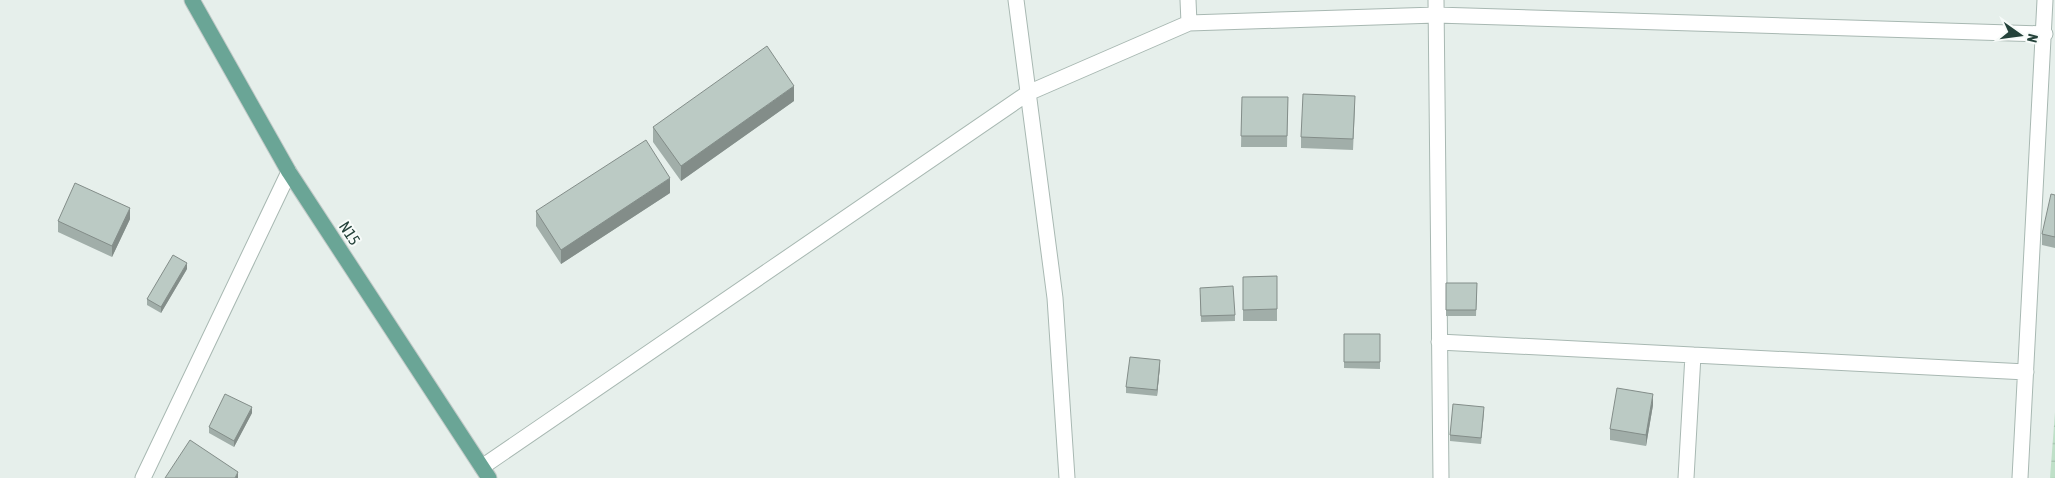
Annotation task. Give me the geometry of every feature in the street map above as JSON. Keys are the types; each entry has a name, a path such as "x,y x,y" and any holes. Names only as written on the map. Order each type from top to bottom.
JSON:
{"main road":[{"name":"N15","path":"192,0 289,172 485,473"}],"street":[{"path":"1016,0 1055,298 1067,478"},
{"path":"1188,0 1189,23"},
{"path":"2020,478 2045,34 2045,0"},
{"path":"485,473 1028,93 1189,23 1436,8 2045,34"},
{"path":"1436,8 1440,478"},
{"path":"143,478 289,172"},
{"path":"1439,342 2026,372"},
{"path":"1686,478 1693,355"}],"green space":[{"path":"2055,412 2055,478 2050,478"}],"building":[{"path":"767,46 794,86 681,166 653,127"},
{"path":"1303,94 1355,96 1353,139 1301,137"},
{"path":"1242,97 1288,97 1287,136 1241,136"},
{"path":"646,140 670,178 561,250 536,211"},
{"path":"75,183 130,208 112,246 58,221"},
{"path":"2051,194 2055,195 2055,237 2042,234"},
{"path":"173,255 187,263 161,307 147,299"},
{"path":"1277,276 1277,309 1243,310 1243,277"},
{"path":"1446,283 1477,283 1476,310 1446,310"},
{"path":"1233,286 1235,315 1201,316 1200,288"},
{"path":"1344,334 1380,334 1380,362 1344,362"},
{"path":"1130,357 1160,360 1157,390 1126,387"},
{"path":"1617,388 1653,394 1646,435 1610,429"},
{"path":"225,394 252,407 234,441 209,427"},
{"path":"1453,404 1484,407 1481,438 1450,435"},
{"path":"190,440 238,472 235,478 165,478"}]}
